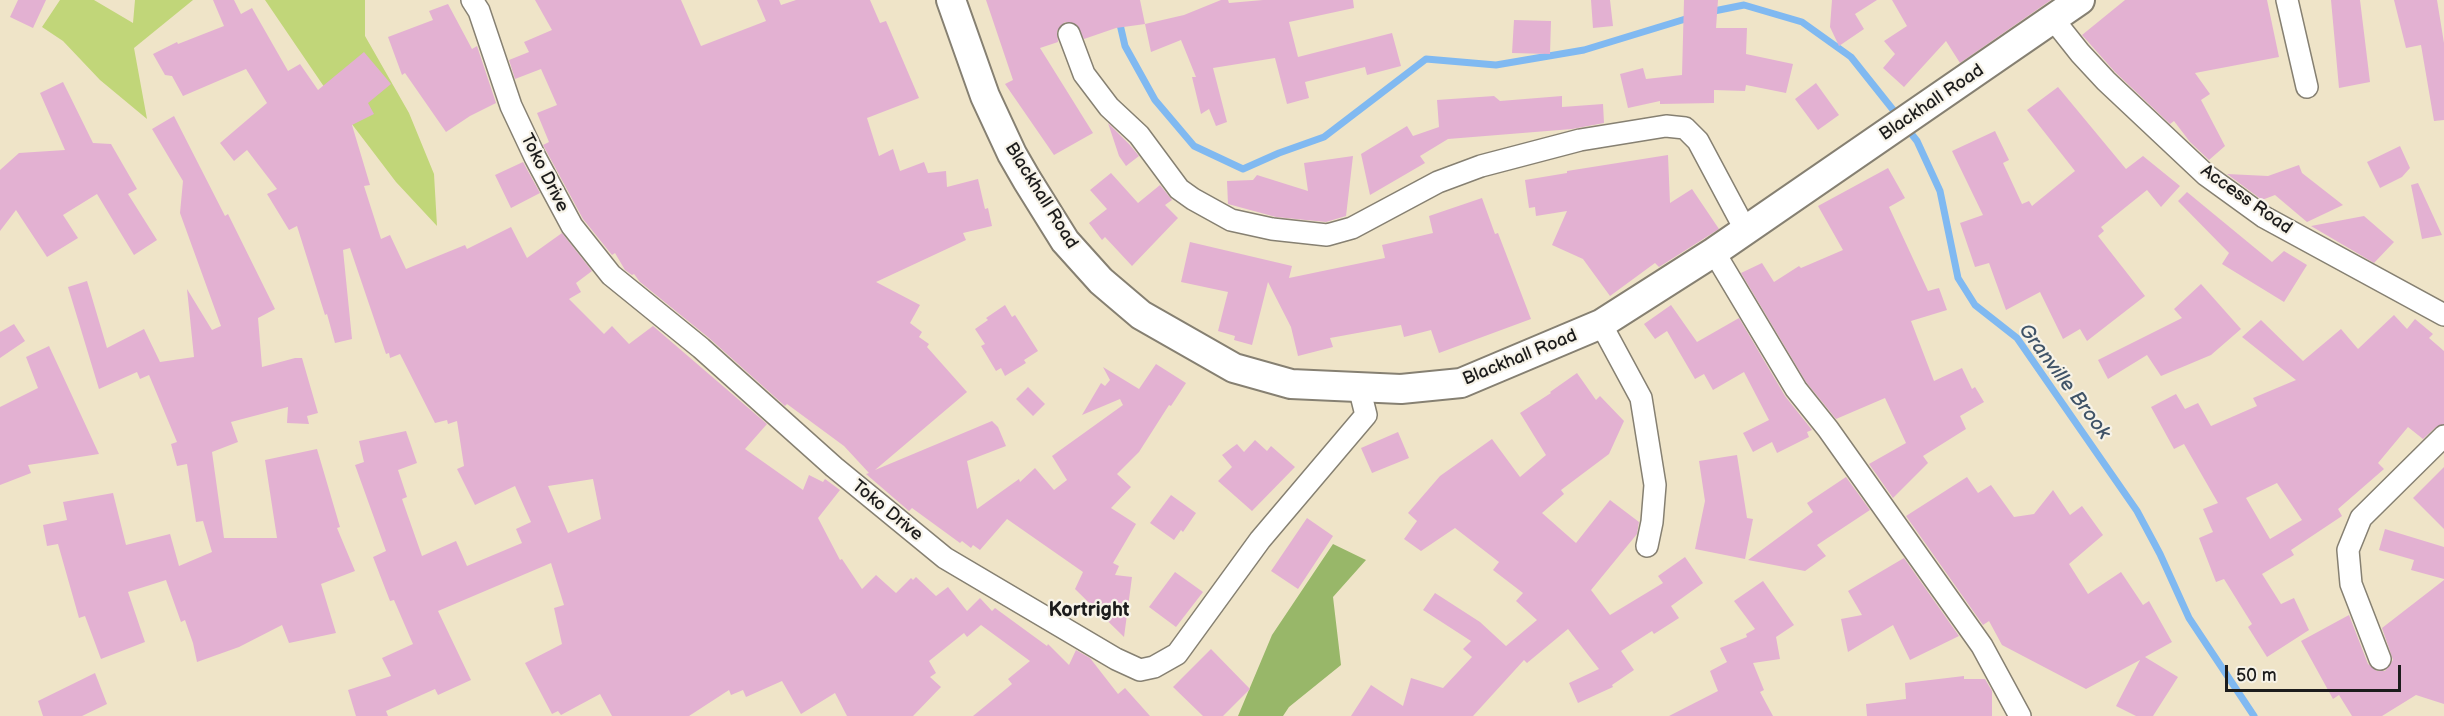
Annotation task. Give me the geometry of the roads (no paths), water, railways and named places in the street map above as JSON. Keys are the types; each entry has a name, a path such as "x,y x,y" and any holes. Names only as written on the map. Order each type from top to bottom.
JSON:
{"main road":[{"name":"Blackhall Road","path":"951,0 985,96 1012,154 1065,241 1101,281 1141,315 1234,368 1291,384 1401,389 1461,383 1601,324 1746,231 2080,0"}],"street":[{"name":"Toko Drive","path":"472,0 479,11 511,106 535,157 572,226 611,275 701,348 834,467 945,558 1116,659 1140,670 1154,667 1177,654 1260,540 1366,414 1359,387"},
{"path":"2288,0 2307,87"},
{"name":"Access Road","path":"2053,19 2106,81 2206,175 2264,217 2444,315"},
{"path":"1068,34 1084,74 1109,107 1139,135 1179,189 1231,220 1272,229 1327,235 1352,228 1438,182 1481,166 1580,140 1666,126 1685,128 1698,141 1746,231"},
{"path":"1714,252 1796,389 1835,438 1982,646 2020,716"},
{"path":"1601,324 1641,398 1645,416 1654,484 1652,522 1647,546"},
{"path":"2380,659 2351,584 2348,550 2361,518 2444,436"}],"waterway":[{"name":"Granville Brook","path":"1709,12 1744,5 1802,22 1851,57 1898,116"},
{"name":"Granville Brook","path":"1119,20 1125,46 1155,100 1194,146 1243,169 1324,137 1426,59 1496,65 1584,50 1692,17"},
{"name":"Granville Brook","path":"1906,127 1917,141 1940,191 1958,278 1975,305 2017,338 2137,511 2160,554 2189,618 2254,716"}],"district":[{"name":"Kortright","path":"1089,611"}]}
